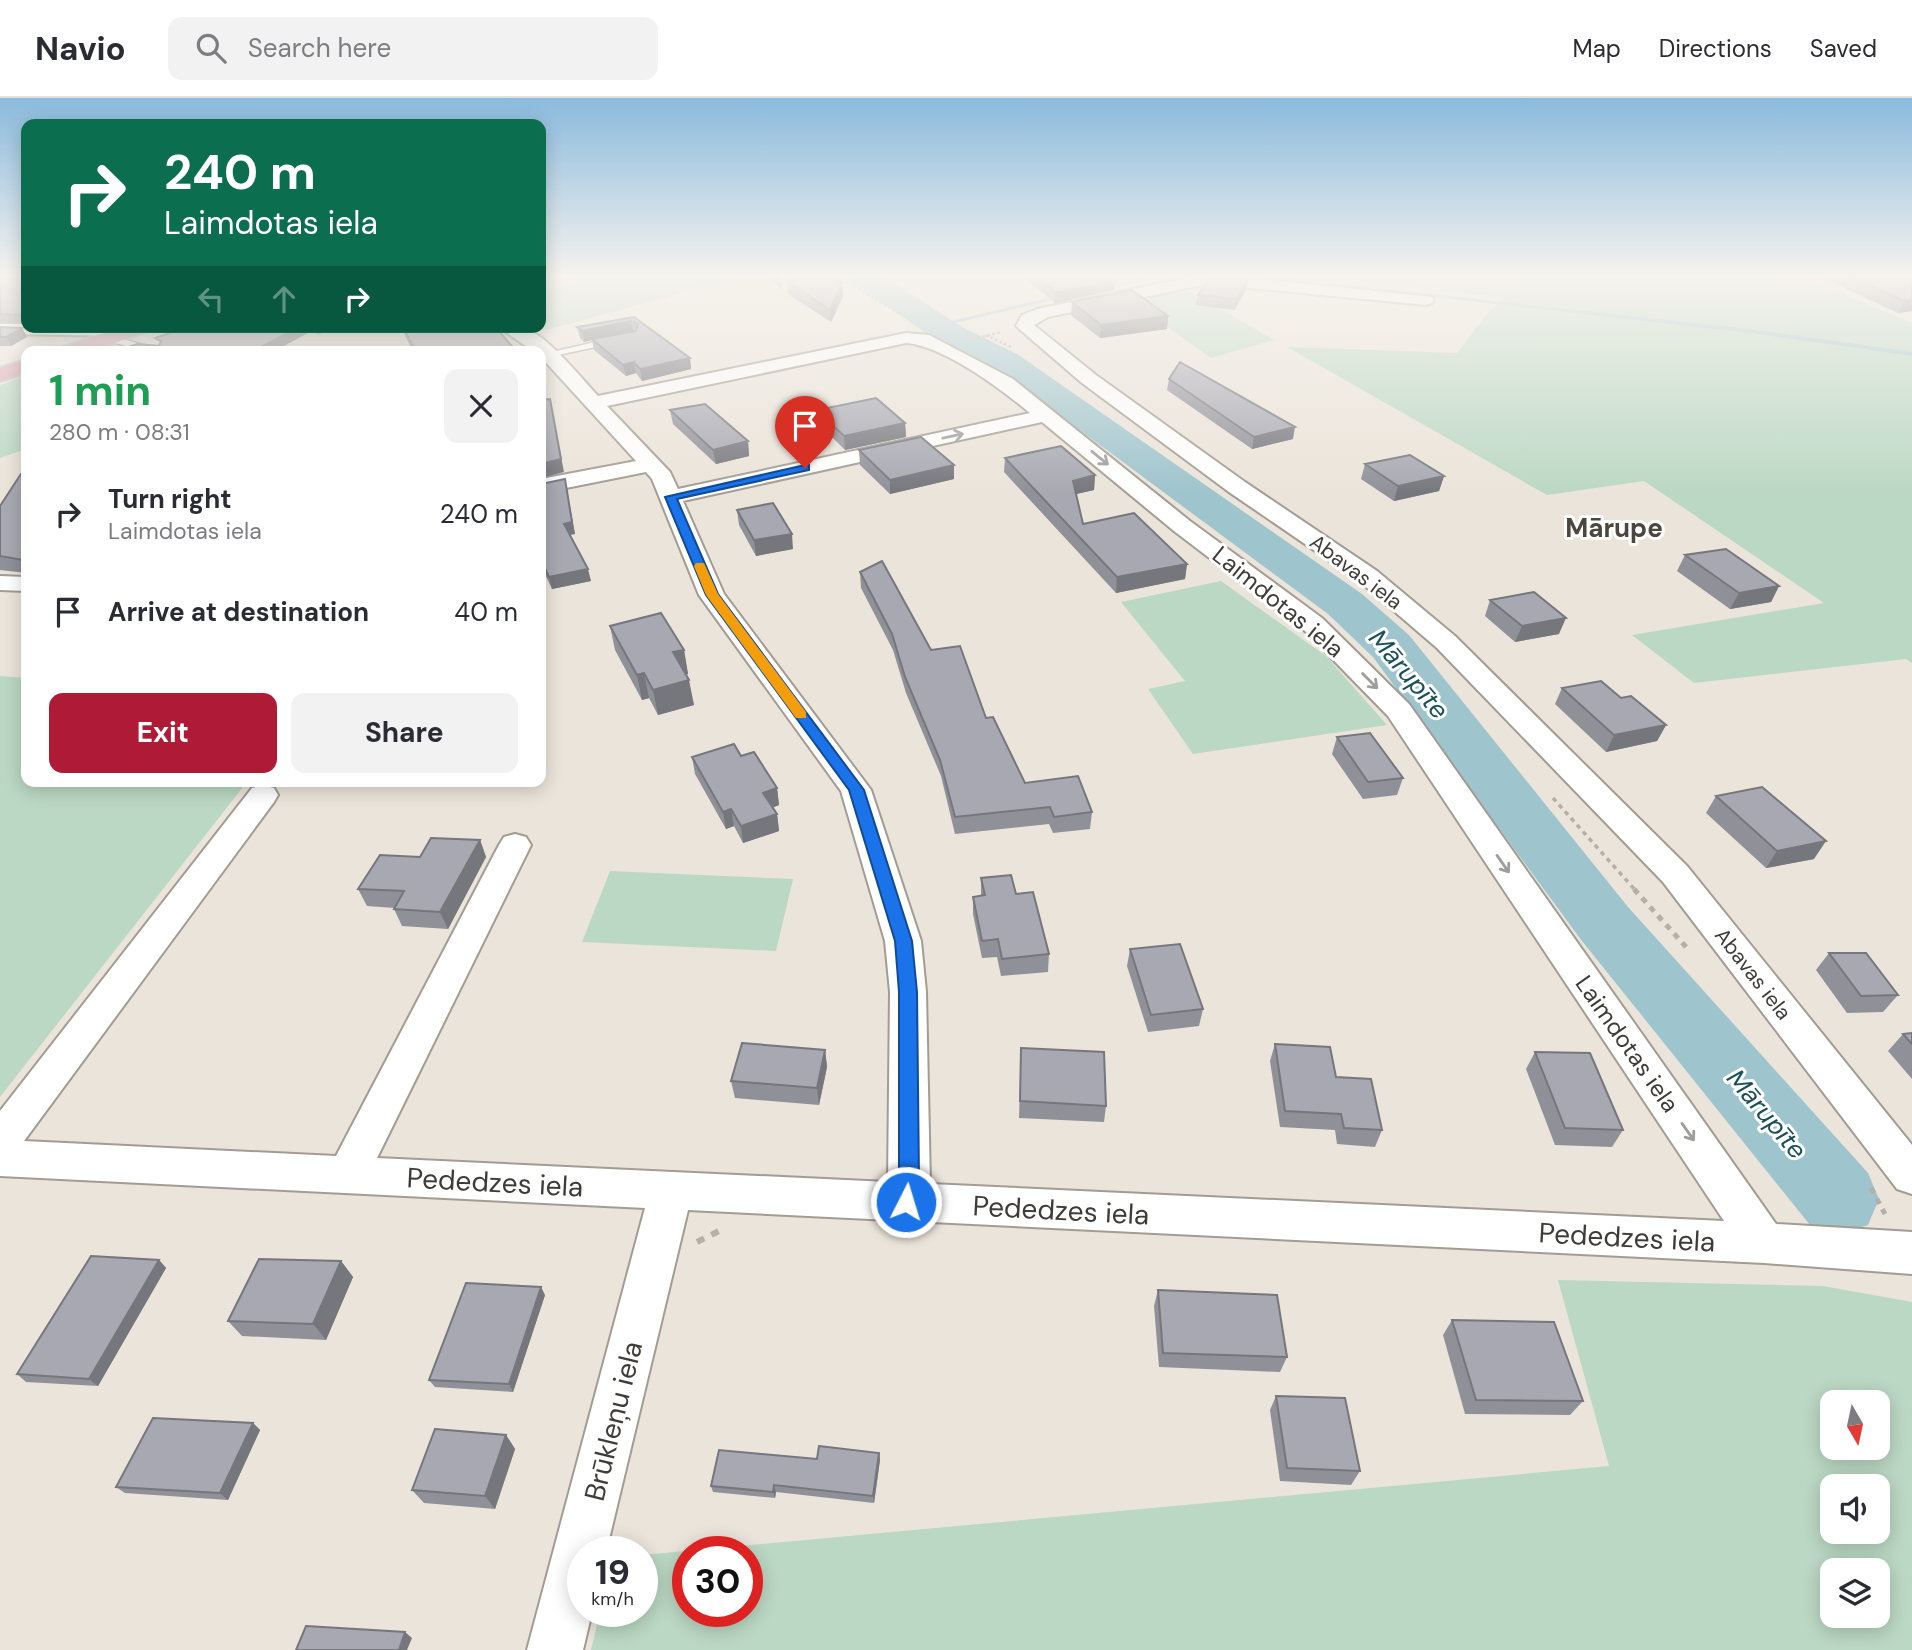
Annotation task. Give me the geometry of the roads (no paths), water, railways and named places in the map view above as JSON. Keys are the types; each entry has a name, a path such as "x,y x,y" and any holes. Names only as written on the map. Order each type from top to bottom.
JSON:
{"main road":[{"path":"0,375 21,368"}],"street":[{"name":"Laimdotas iela","path":"594,403 856,348"},
{"name":"Laimdotas iela","path":"941,348 975,364 1006,383 1182,526 1313,624 1399,710 1764,1243"},
{"name":"Abavas iela","path":"1052,348 1110,395 1237,487 1368,576 1447,642 1675,874 1912,1176"},
{"path":"548,354 662,477 712,595 856,790 903,941 908,992 909,1181 906,1202"},
{"path":"670,497 1047,415"},
{"path":"546,485 651,465"},
{"path":"0,583 21,584"},
{"path":"0,1142 263,795"},
{"path":"348,1174 515,845"},
{"name":"Pededzes iela","path":"0,1158 1764,1243 1912,1253"},
{"name":"Brūkleņu iela","path":"555,1650 671,1192"}],"lane":[{"path":"548,354 576,348"}],"waterway":[{"name":"Mārupīte","path":"979,348 1005,361 1063,400 1345,604 1391,646 1605,924 1839,1199"},
{"path":"1873,348 1912,354"}],"district":[{"name":"Mārupe","path":"1614,528"}]}
